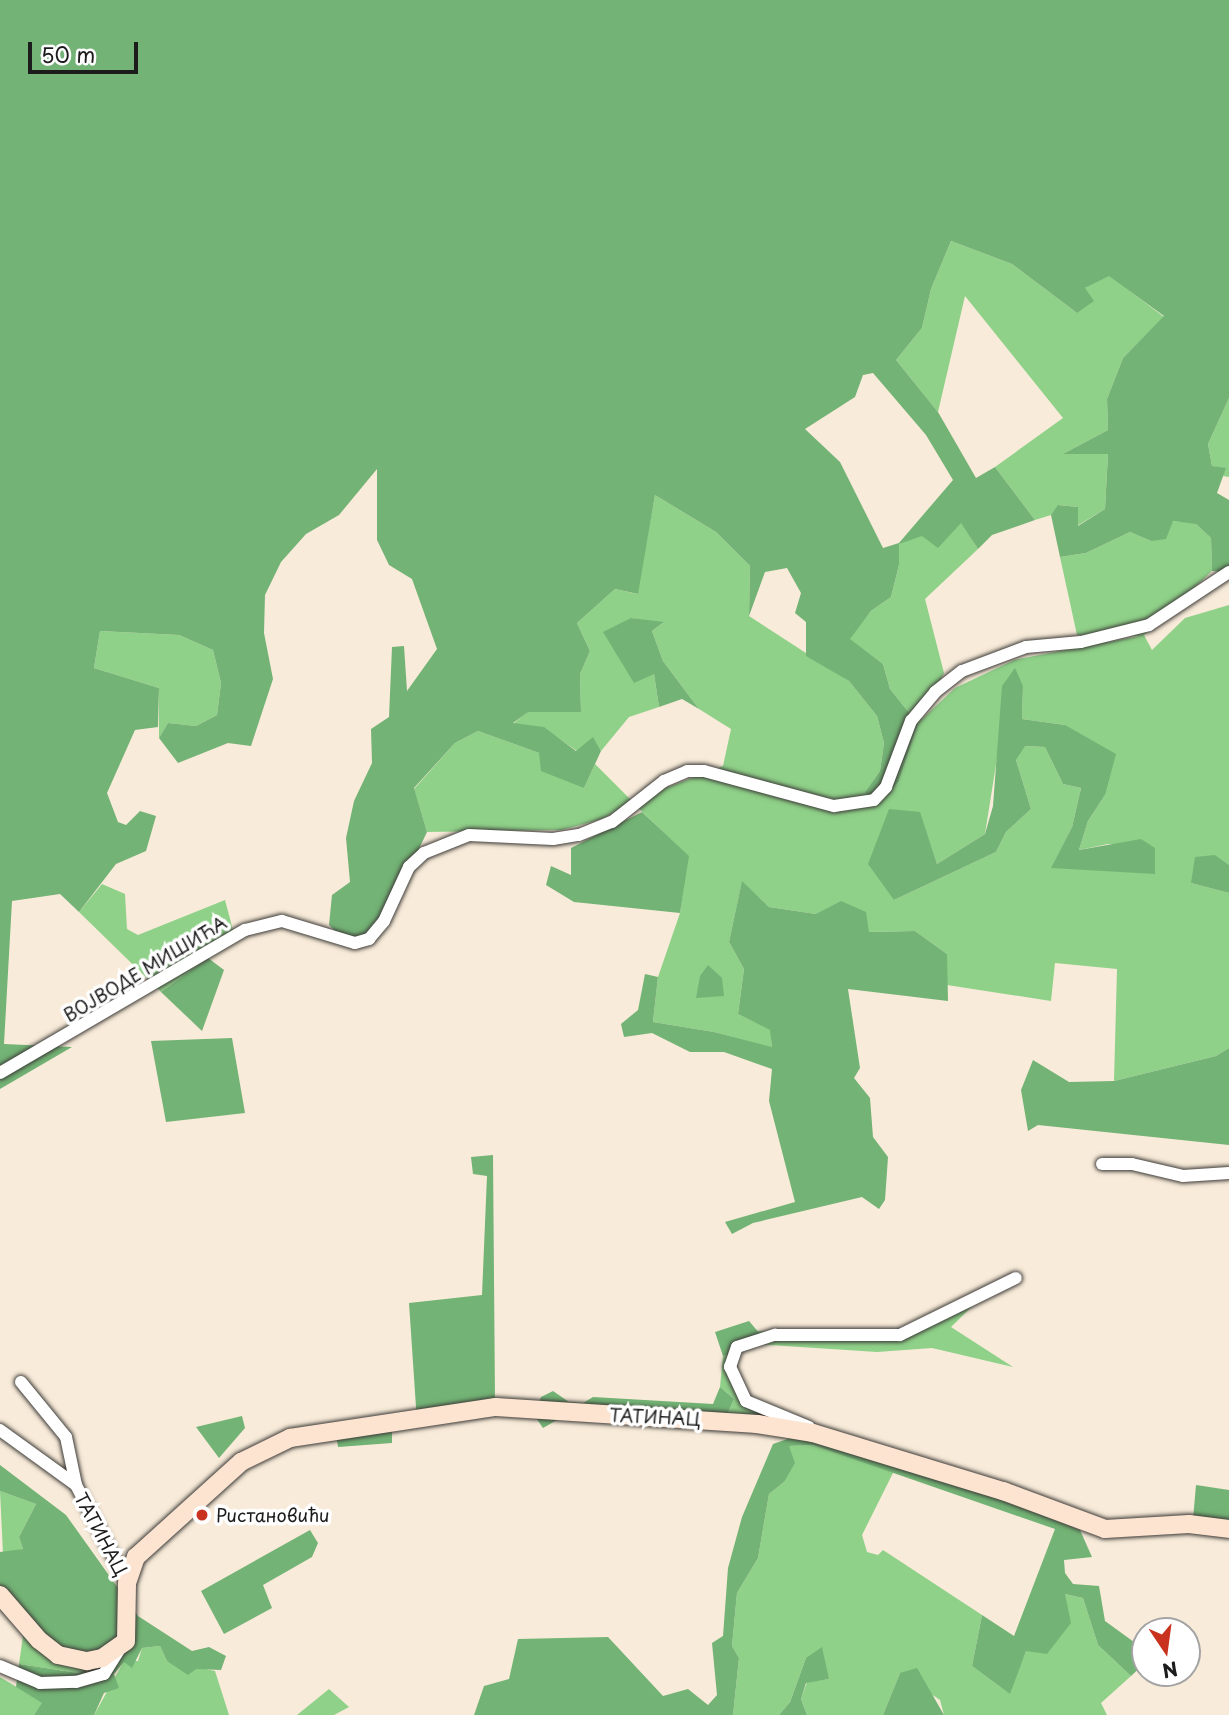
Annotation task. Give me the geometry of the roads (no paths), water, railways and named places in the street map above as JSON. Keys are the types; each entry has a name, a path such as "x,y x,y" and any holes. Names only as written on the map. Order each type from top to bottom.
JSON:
{"street":[{"name":"ВОЈВОДЕ МИШИЋА","path":"0,1073 245,930 282,921 355,943 369,939 384,921 409,867 424,853 469,835 561,839 579,835 612,822 664,781 687,771 704,771 834,806 874,800 886,786 911,721 935,692 962,671 1026,647 1081,642 1149,625 1229,572"},
{"path":"1102,1164 1132,1164 1183,1176 1229,1173"},
{"path":"813,1433 746,1401 730,1367 737,1347 775,1335 900,1335 1016,1278"},
{"name":"ТАТИНАЦ","path":"21,1381 66,1437 75,1485 127,1584"},
{"name":"ТАТИНАЦ","path":"120,1648 129,1627 127,1584 136,1557 186,1507 241,1462 290,1438 496,1407 757,1423 813,1433 1003,1491 1105,1529 1189,1524 1229,1530"},
{"name":"ТАТИНАЦ","path":"0,1430 75,1485"},
{"path":"0,1595 39,1640 58,1655 88,1661 120,1648"},
{"path":"0,1666 40,1683 76,1682 104,1675 120,1648"}],"place":[{"name":"Ристановићи","path":"202,1515"}]}
